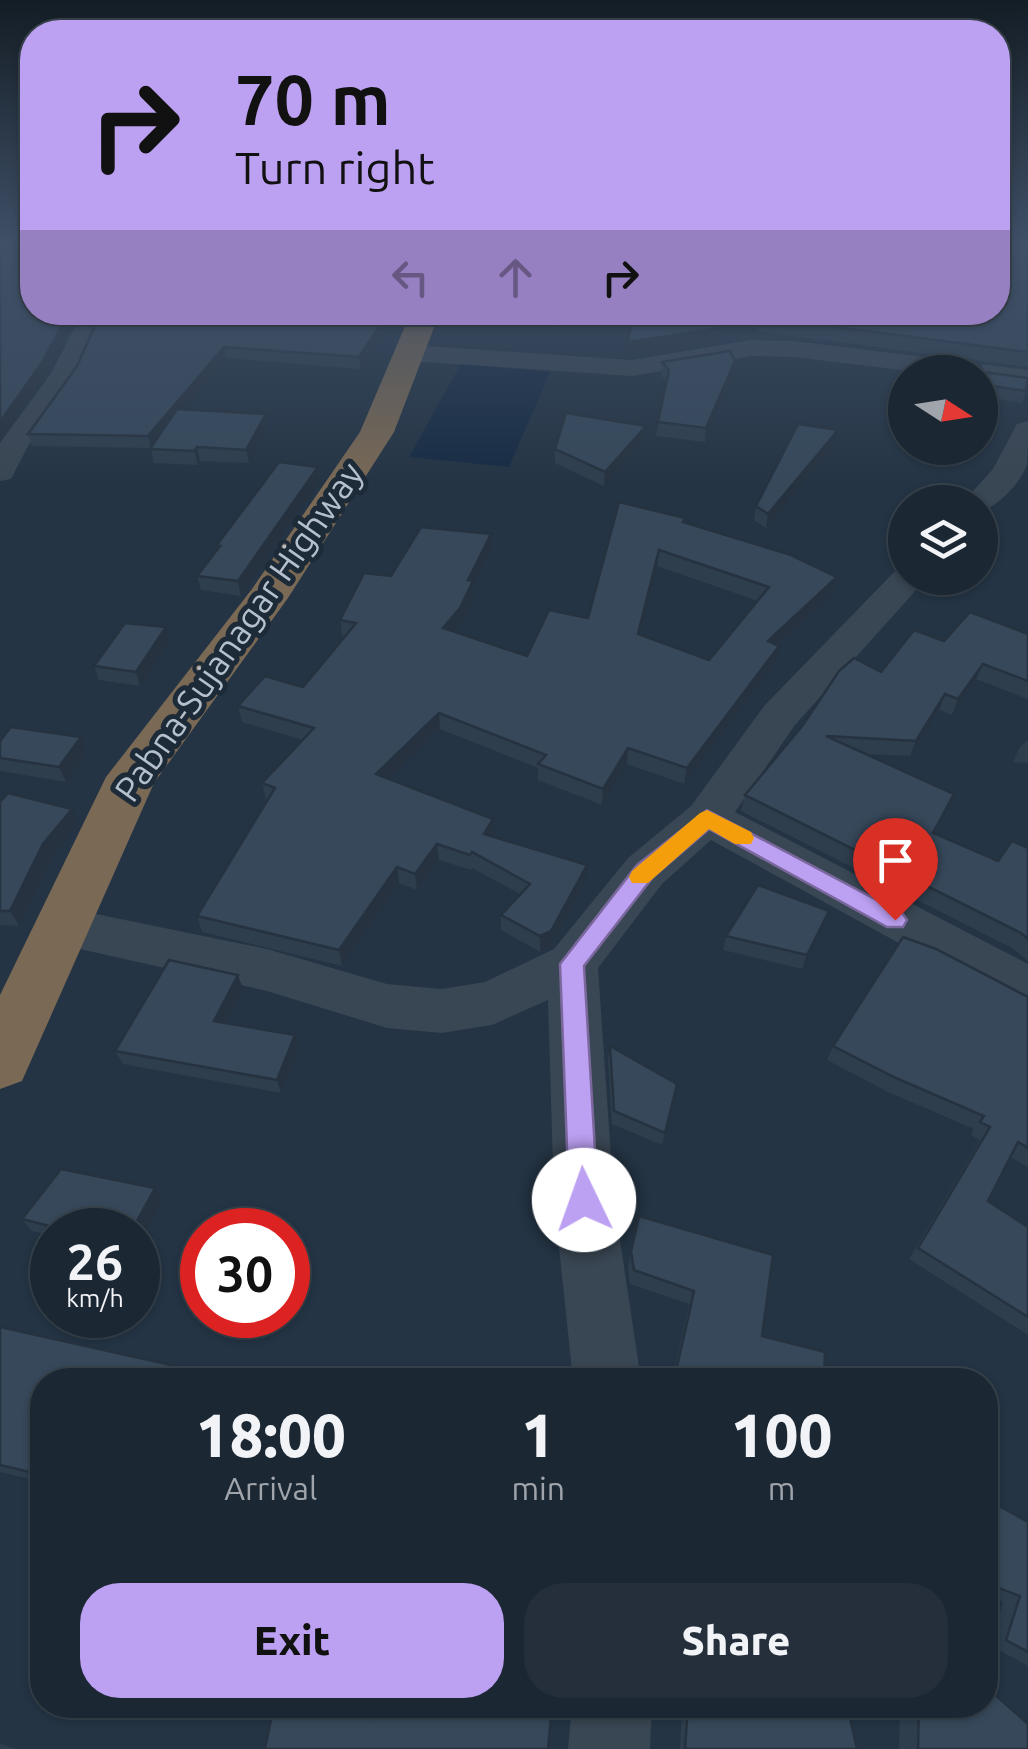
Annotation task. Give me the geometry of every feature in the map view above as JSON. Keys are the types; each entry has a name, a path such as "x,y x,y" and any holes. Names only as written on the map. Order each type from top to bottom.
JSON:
{"highway":[{"name":"Pabna-Sujanagar Highway","path":"0,1061 130,777 289,565 376,432 418,333"}],"street":[{"path":"0,472 13,446 63,376 89,325"},
{"path":"418,333 632,368 751,348 794,348 1028,378"},
{"path":"1017,476 1028,430"},
{"path":"62,926 267,970 388,1006 442,1012 492,1003 572,964 645,871 707,818 780,715 893,595"},
{"path":"707,818 1028,989"},
{"path":"572,964 584,1200 605,1368"},
{"path":"609,1749 611,1718"}],"water":[{"path":"461,364 550,372 509,467 409,457"}],"building":[{"path":"0,325 62,325 43,361 0,422"},
{"path":"95,325 380,325 359,357 224,347 148,436 28,434 77,366"},
{"path":"631,325 721,328 628,342"},
{"path":"820,325 1028,325 1028,352"},
{"path":"730,351 735,361 706,428 658,422 669,370 662,362"},
{"path":"998,374 1028,378 1026,391 998,387"},
{"path":"177,409 266,414 246,450 150,449"},
{"path":"566,413 646,426 605,472 555,449"},
{"path":"798,424 838,430 768,514 756,506"},
{"path":"279,462 318,467 238,581 197,576 220,546 216,546"},
{"path":"619,502 685,518 683,522 791,555 837,577 768,641 779,646 687,768 628,748 603,789 538,764 546,755 439,713 376,774 493,819 484,834 587,865 551,931 540,936 501,915 530,884 472,852 470,855 437,844 415,874 397,867 339,950 197,916 275,788 262,783 314,728 238,706 265,676 303,687 356,623 340,620 364,573 391,576 421,527 491,534 468,580 473,581 460,608 443,628 527,656 549,610 588,618","holes":["659,550 769,587 709,660 638,634"]},
{"path":"970,612 1028,634 1028,681 983,664 958,699 945,694 916,741 826,736 954,794 933,833 998,861 1012,841 1028,848 1028,939 745,795 803,725 839,671 854,658 881,672 914,630 944,641"},
{"path":"125,623 166,627 136,672 94,666"},
{"path":"11,727 81,737 59,767 0,758 0,741"},
{"path":"8,793 72,809 43,844 10,911 0,911 0,802"},
{"path":"758,885 829,911 807,955 726,936"},
{"path":"903,937 936,949 1028,997 1028,1148 1018,1142 988,1201 1028,1227 1028,1317 918,1248 990,1127 980,1122 984,1116 833,1046"},
{"path":"169,960 238,975 214,1021 295,1035 277,1080 115,1051"},
{"path":"610,1046 677,1084 665,1133 614,1111"},
{"path":"61,1169 155,1188 144,1208 31,1208"},
{"path":"639,1216 773,1255 762,1336 825,1352 824,1368 677,1368 694,1291 634,1270 631,1252"},
{"path":"0,1327 30,1334 30,1338 50,1338 171,1365 30,1368 30,1472 0,1465"},
{"path":"998,1505 1028,1522 1028,1652 1006,1640 1020,1596 998,1588"},
{"path":"998,1697 1028,1724 1028,1749 918,1749 919,1718 998,1718"},
{"path":"271,1718 551,1718 548,1749 265,1749"},
{"path":"687,1718 850,1718 857,1749 685,1749"}],"slow traffic":[{"path":"640,877 707,818 743,838"}],"route":[{"path":"584,1200 572,964 645,871 707,818 895,920"}]}
